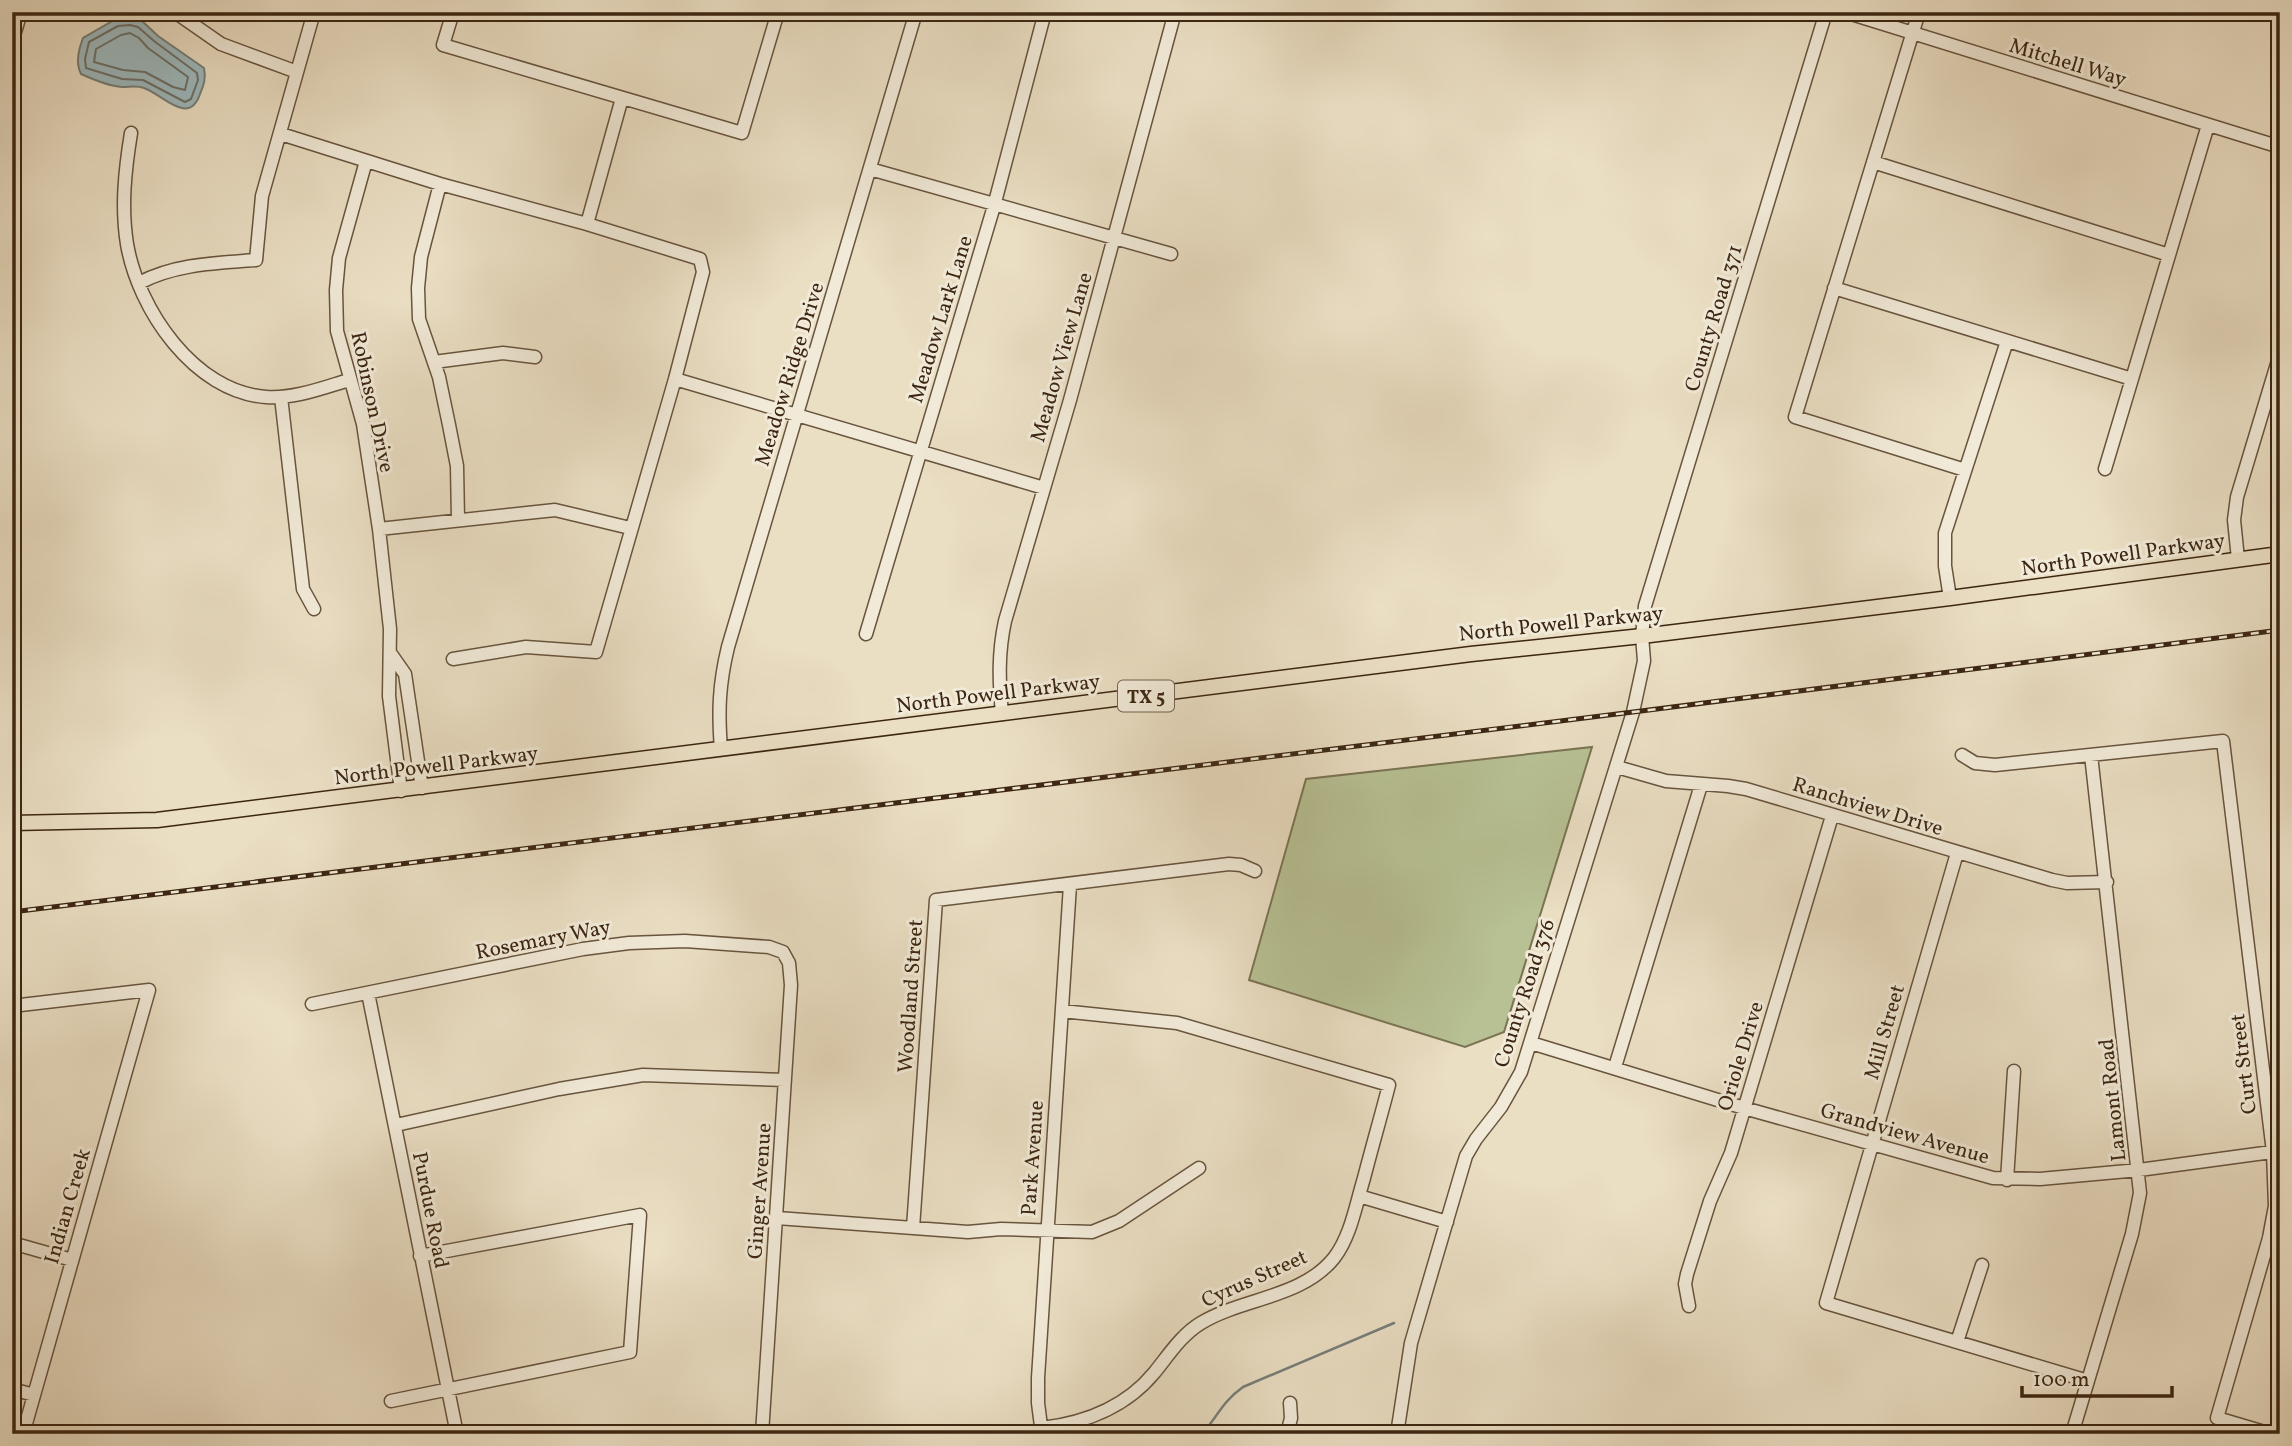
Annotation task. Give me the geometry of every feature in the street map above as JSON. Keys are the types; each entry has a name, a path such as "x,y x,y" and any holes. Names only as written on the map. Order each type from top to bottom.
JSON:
{"main road":[{"name":"North Powell Parkway","path":"12,823 157,820 1471,654 1950,598 2280,554"}],"street":[{"path":"12,42 21,12"},
{"path":"175,12 221,44 297,72"},
{"path":"139,283 158,273 202,264 256,260 262,197 314,12"},
{"path":"453,12 443,45 742,133 778,12"},
{"name":"Meadow Ridge Drive","path":"721,749 718,708 723,669 916,12"},
{"name":"Meadow Lark Lane","path":"866,634 994,206 1045,12"},
{"name":"Meadow View Lane","path":"1002,714 998,674 1002,634 1175,12"},
{"name":"County Road 371","path":"1642,636 1645,606 1826,12"},
{"name":"Mitchell Way","path":"1844,12 2280,147"},
{"path":"1919,12 1795,417 1965,470"},
{"path":"587,224 622,98"},
{"path":"2105,469 2208,125"},
{"path":"131,133 125,169 124,201 127,243 133,269 164,330 187,358 227,387 245,393 281,397 349,380"},
{"path":"281,134 440,184 587,224 700,259 703,272 675,379 596,652 526,647 453,659"},
{"name":"Robinson Drive","path":"366,161 339,258 336,290 337,331 363,424 379,529 390,629 389,696 401,791"},
{"path":"1873,162 2169,255"},
{"path":"870,169 1171,254"},
{"path":"440,184 421,257 419,319 434,362 457,466 458,520"},
{"path":"1835,288 2132,379"},
{"path":"1950,598 1945,566 1945,533 2007,341"},
{"path":"434,362 503,353 536,357"},
{"path":"2238,559 2234,520 2237,497 2280,354"},
{"path":"675,379 1044,488"},
{"path":"281,397 303,589 314,609"},
{"path":"379,529 555,510 630,528"},
{"name":"County Road 376","path":"1398,1434 1411,1343 1466,1156 1501,1107 1521,1072 1531,1043 1633,712 1644,661 1642,636"},
{"name":"Robinson Drive","path":"390,654 405,674 422,788"},
{"name":"Curt Street","path":"2091,755 2223,741 2277,1151 2275,1206 2269,1238 2217,1418 2271,1434"},
{"path":"1962,755 1975,763 1995,765 2091,755"},
{"name":"Lamont Road","path":"2072,1434 2136,1218 2140,1193 2091,755"},
{"name":"Ranchview Drive","path":"1617,767 1666,781 1746,789 1957,853 2067,883 2107,883"},
{"path":"1615,1067 1701,785"},
{"name":"Oriole Drive","path":"1689,1306 1685,1284 1687,1274 1710,1201 1731,1153 1832,816"},
{"name":"Mill Street","path":"1957,853 1826,1303 1957,1342"},
{"path":"1070,885 1229,864 1241,865 1255,871"},
{"name":"Park Avenue","path":"1042,1431 1038,1378 1070,885"},
{"name":"Woodland Street","path":"913,1228 936,900 1070,885"},
{"name":"Rosemary Way","path":"312,1004 583,949 629,943 685,941 769,947 783,952"},
{"name":"Ginger Avenue","path":"762,1434 791,985 789,963 783,952"},
{"name":"Indian Creek","path":"12,1006 149,990 23,1434"},
{"name":"Purdue Road","path":"368,993 457,1434"},
{"name":"Cyrus Street","path":"1042,1431 1086,1420 1124,1401 1151,1377 1176,1346 1199,1324 1289,1289 1321,1270 1334,1258 1343,1244 1359,1196 1390,1086 1197,1027 1159,1020 1062,1011"},
{"name":"Grandview Avenue","path":"1531,1043 1744,1108 1979,1175 2007,1180 2139,1170 2277,1151"},
{"path":"2007,1180 2014,1072"},
{"path":"396,1125 559,1088 629,1076 785,1080"},
{"path":"777,1218 968,1233 1001,1230 1092,1232 1104,1229 1199,1168"},
{"path":"1359,1196 1447,1222"},
{"path":"391,1401 630,1352 640,1215 420,1256"},
{"path":"12,1243 72,1260"},
{"path":"1982,1265 1957,1342 2088,1381"},
{"path":"12,1389 34,1395"},
{"path":"1287,1434 1291,1418 1290,1403"}],"green space":[{"path":"1592,747 1504,1032 1465,1047 1249,980 1306,779"}],"water":[{"path":"129,17 141,20 158,36 204,68 203,88 189,108 175,106 144,88 112,85 81,74 78,60 83,38 116,19"}],"waterway":[{"path":"1202,1434 1225,1404 1243,1387 1394,1323"}],"railway":[{"path":"12,912 2280,630"}]}
